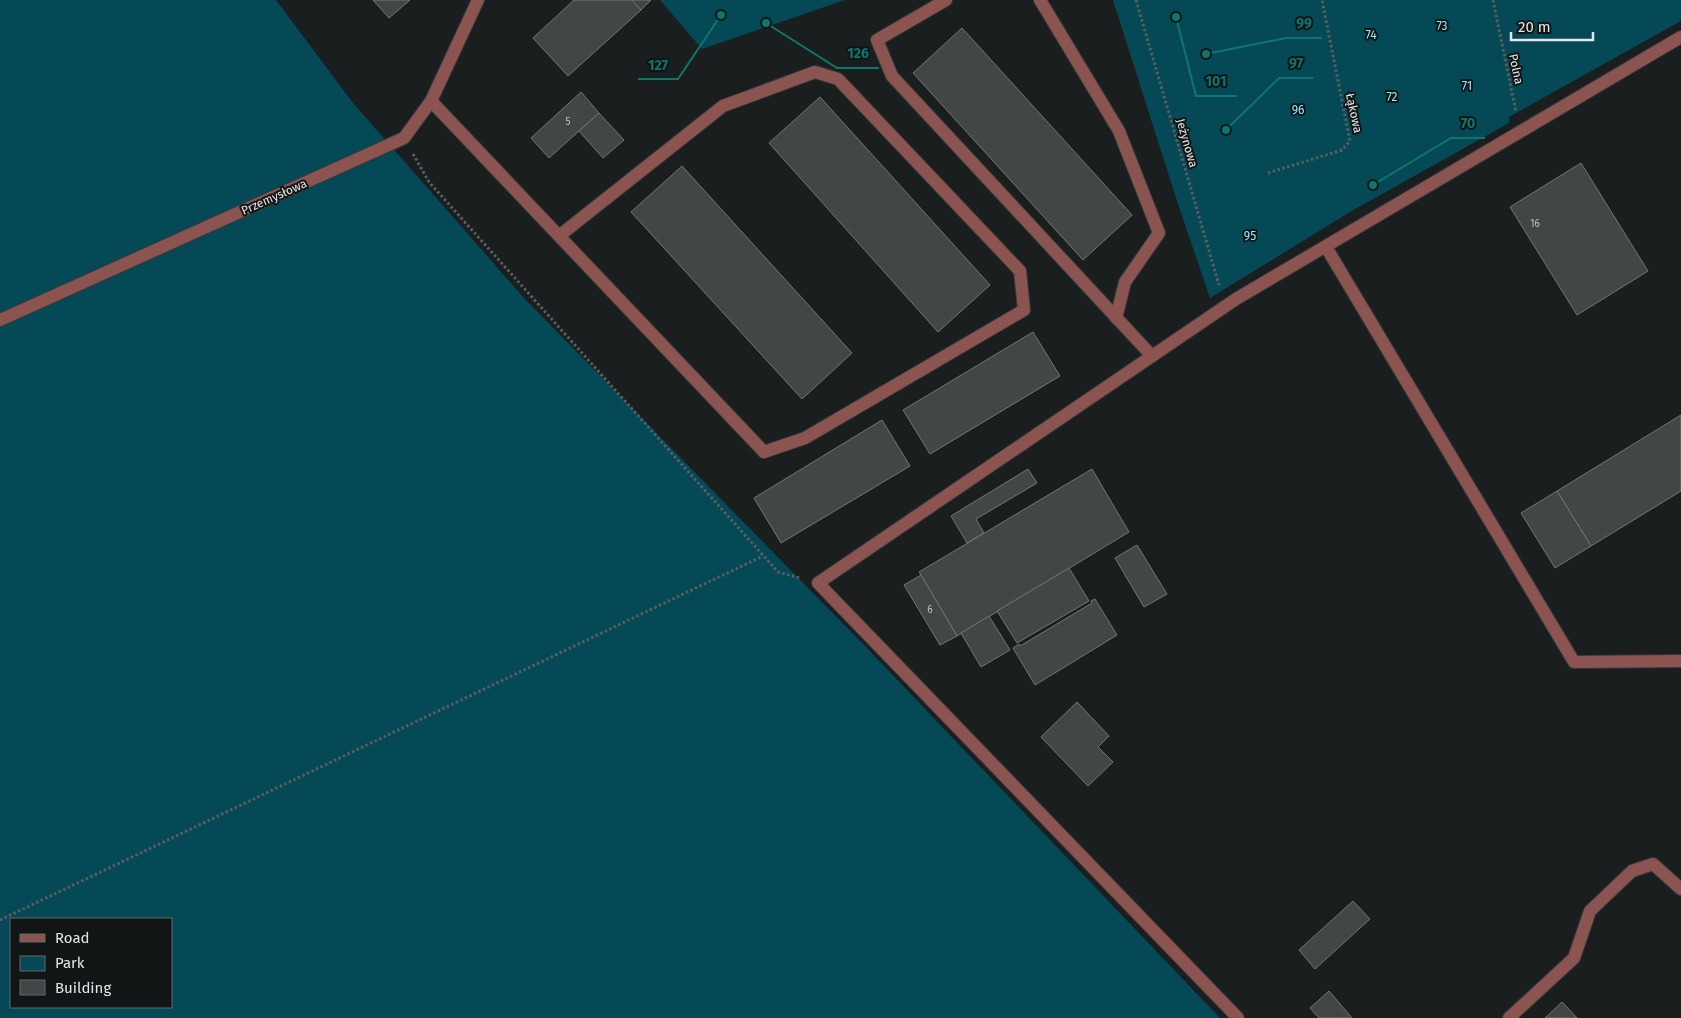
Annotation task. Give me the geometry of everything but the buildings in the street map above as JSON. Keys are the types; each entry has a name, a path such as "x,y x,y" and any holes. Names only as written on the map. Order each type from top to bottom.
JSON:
{"street":[{"name":"Przemysłowa","path":"0,320 404,138 431,101 478,0"},
{"path":"946,0 876,40 892,76 1152,356"},
{"path":"1040,0 1119,131 1159,232 1125,282 1116,318"},
{"path":"1238,1018 818,583 1236,299 1681,37"},
{"path":"431,101 559,236 764,452 805,438 1024,310 1020,271 838,79 815,72 723,106 559,236"},
{"path":"1326,247 1574,662 1681,661"},
{"path":"1508,1018 1574,958 1590,911 1632,871 1653,864 1681,889"}],"path":[{"name":"Jeżynowa","path":"1136,0 1221,291"},
{"name":"Łąkowa","path":"1268,173 1342,150 1350,140 1322,0"},
{"name":"Polna","path":"1492,0 1516,113"},
{"path":"404,138 428,182 763,556 778,572 818,583"},
{"path":"0,920 763,556"}],"green space":[{"path":"0,0 276,0 353,103 524,298 864,645 1220,1018 0,1018"},
{"path":"660,0 845,0 702,49"},
{"path":"1113,0 1681,0 1681,21 1509,117 1509,123 1350,212 1210,298"}],"place":[{"name":"127","path":"721,15"},
{"name":"101","path":"1176,17"},
{"name":"126","path":"766,23"},
{"name":"99","path":"1206,54"},
{"name":"97","path":"1226,130"},
{"name":"70","path":"1373,185"}],"park label":[{"name":"73","path":"1442,26"},
{"name":"74","path":"1371,35"},
{"name":"71","path":"1467,86"},
{"name":"72","path":"1392,97"},
{"name":"96","path":"1298,110"},
{"name":"95","path":"1250,236"}]}
